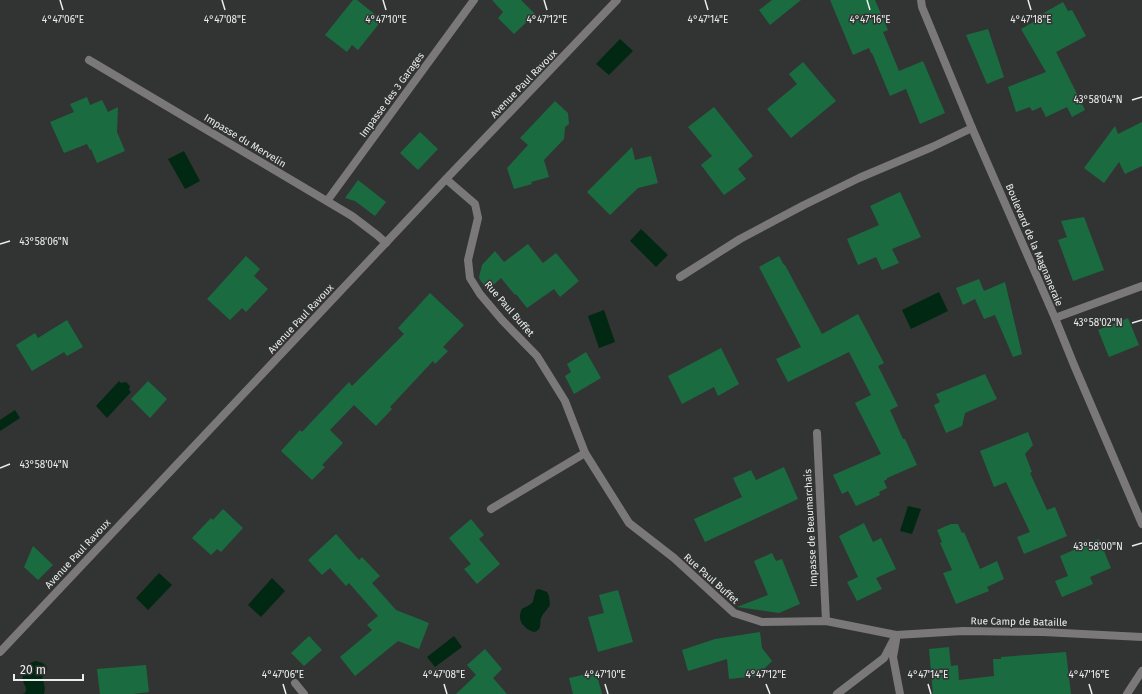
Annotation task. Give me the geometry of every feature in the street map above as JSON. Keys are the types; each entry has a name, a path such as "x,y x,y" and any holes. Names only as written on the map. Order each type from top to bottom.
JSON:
{"street":[{"name":"Impasse des 3 Garages","path":"327,201 474,0"},
{"name":"Avenue Paul Ravoux","path":"0,652 617,0"},
{"name":"Boulevard de la Magnaneraie","path":"921,0 922,7 972,128 1055,318 1142,524"},
{"name":"Impasse du Mervelin","path":"89,60 352,216 377,235 386,244"},
{"path":"680,277 740,239 804,205 859,178 972,128"},
{"name":"Rue Paul Buffet","path":"446,179 475,204 478,218 468,260 470,278 480,294 537,356 566,401 585,453 629,523 674,558 734,613 762,622 826,621 896,635"},
{"path":"1055,318 1142,286"},
{"name":"Impasse de Beaumarchais","path":"817,433 826,621"},
{"path":"491,508 585,453"},
{"name":"Rue Camp de Bataille","path":"896,635 963,631 1043,632 1142,636"},
{"path":"837,694 884,658 896,635"},
{"path":"896,635 893,657 900,694"},
{"path":"1127,694 1142,671"},
{"path":"295,683 304,694"}],"shaded area":[{"path":"620,39 633,51 609,75 596,64"},
{"path":"184,151 200,181 185,189 168,159"},
{"path":"641,229 668,255 656,267 630,241"},
{"path":"939,292 948,311 911,329 902,310"},
{"path":"604,310 615,342 599,348 588,316"},
{"path":"119,381 121,383 126,382 130,386 129,390 131,392 107,418 96,406"},
{"path":"15,410 20,418 0,431 0,420"},
{"path":"908,506 921,509 912,534 900,531"},
{"path":"159,573 172,585 148,610 136,598"},
{"path":"272,578 285,591 261,617 248,605"},
{"path":"539,589 547,592 550,605 541,618 539,629 534,632 527,629 522,624 520,613 522,609 532,603 536,590"},
{"path":"454,636 462,647 435,667 427,657"},
{"path":"36,661 43,663 47,667 47,670 42,678 45,692 44,694 22,694 25,693 26,690 23,681 25,668 32,662"}],"building":[{"path":"353,0 357,0 382,20 358,50 352,45 347,52 325,35"},
{"path":"492,0 521,0 535,14 514,34 498,18 503,12"},
{"path":"772,0 801,0 770,25 759,10"},
{"path":"830,0 875,0 888,30 883,32 899,71 923,61 945,113 920,124 906,89 890,96 869,48 853,55"},
{"path":"1063,2 1068,11 1072,10 1086,36 1056,52 1085,110 1072,117 1067,107 1046,117 1041,107 1032,111 1030,107 1016,112 1008,87 1046,72 1021,29 1044,16 1042,14"},
{"path":"988,29 1004,77 987,84 966,35"},
{"path":"803,62 836,101 791,138 767,109 797,84 789,74"},
{"path":"87,97 90,105 102,100 108,112 118,107 117,132 125,151 97,163 91,149 90,150 87,144 64,153 50,122 74,112 70,104"},
{"path":"555,101 568,113 569,124 565,127 564,139 544,160 549,177 514,189 507,168 528,145 520,138"},
{"path":"714,107 753,156 738,169 746,179 724,195 701,165 712,156 688,127"},
{"path":"1142,122 1142,166 1125,174 1119,162 1104,183 1084,168 1115,126 1118,134"},
{"path":"420,132 438,149 418,170 400,153"},
{"path":"632,147 635,160 651,156 658,183 638,188 610,215 587,192"},
{"path":"358,180 386,202 375,216 355,201 345,198"},
{"path":"900,192 921,237 892,249 899,263 882,270 876,257 858,265 847,239 879,225 870,206"},
{"path":"1084,217 1104,270 1073,281 1058,240 1067,237 1061,221"},
{"path":"528,244 543,263 556,253 579,281 560,297 554,289 527,308 501,278 488,290 479,277 482,265 495,251 504,262"},
{"path":"246,256 260,269 254,276 268,289 246,312 242,308 230,320 207,299"},
{"path":"779,256 822,334 858,314 884,363 878,366 898,406 890,410 917,465 887,478 884,481 887,488 879,492 880,495 856,506 848,491 842,494 833,475 881,454 855,403 871,395 849,352 788,382 776,359 801,347 759,267"},
{"path":"979,279 984,291 1005,282 1022,354 1013,357 995,315 984,319 975,299 963,305 956,288"},
{"path":"430,293 464,325 443,347 448,351 435,364 433,361 390,407 392,409 376,426 354,405 330,430 343,443 322,465 325,467 312,480 281,451 300,430 302,432 349,382 352,386 404,334 398,328"},
{"path":"1128,318 1139,345 1109,357 1098,330"},
{"path":"67,320 83,347 67,356 64,352 32,371 16,345 35,333 38,338"},
{"path":"721,348 739,384 718,396 714,387 682,404 668,376"},
{"path":"586,352 601,378 574,394 565,376 571,372 567,364"},
{"path":"985,374 997,399 965,413 962,426 946,433 934,405 940,402 936,394"},
{"path":"148,381 167,399 150,418 131,399"},
{"path":"1028,432 1033,445 1025,454 1032,472 1030,473 1047,510 1055,507 1067,536 1024,554 1017,537 1030,532 1006,482 994,487 980,451"},
{"path":"784,467 798,499 705,542 694,519 742,497 733,478 751,470 756,480"},
{"path":"223,509 243,528 221,552 217,549 211,555 192,538 211,518 213,520"},
{"path":"471,519 484,535 479,539 500,564 477,584 464,569 471,564 449,538"},
{"path":"864,523 873,542 881,538 896,569 876,578 882,589 857,601 847,582 858,577 839,536"},
{"path":"951,524 958,524 962,533 964,532 980,569 997,561 1004,579 987,587 989,591 956,604 943,573 952,570 940,543 942,542 937,530"},
{"path":"336,534 359,560 362,557 380,576 372,583 396,610 429,623 419,649 398,641 355,676 340,657 372,630 367,625 378,616 349,583 346,586 330,568 322,575 308,560"},
{"path":"1099,539 1111,568 1090,577 1093,584 1062,597 1055,581 1068,576 1060,556"},
{"path":"33,546 53,565 38,580 24,567"},
{"path":"772,553 776,561 782,559 800,604 779,613 737,607 768,595 754,561"},
{"path":"618,590 633,642 598,652 588,617 604,613 599,595"},
{"path":"760,632 762,648 772,661 757,676 729,679 727,659 688,671 682,650 715,639"},
{"path":"309,636 322,650 304,666 291,653"},
{"path":"949,647 951,666 958,665 959,680 994,676 993,659 1001,659 1001,657 1066,652 1071,694 933,694 929,649"},
{"path":"485,649 502,669 493,678 507,694 456,694 476,675 467,665"},
{"path":"146,665 149,692 133,694 100,694 97,669"},
{"path":"596,672 602,694 573,694 569,678"}]}
